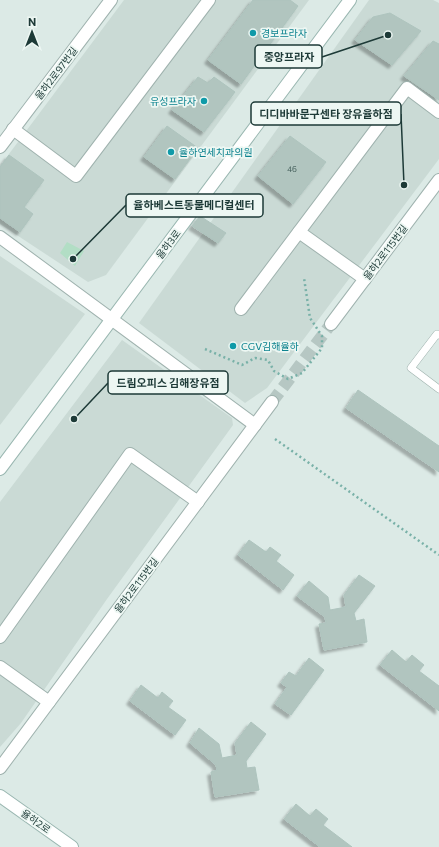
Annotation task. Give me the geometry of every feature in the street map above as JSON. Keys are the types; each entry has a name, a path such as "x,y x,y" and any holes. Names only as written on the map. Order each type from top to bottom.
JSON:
{"street":[{"name":"율하2로97번길","path":"0,147 112,0"},
{"path":"13,129 76,176 210,0"},
{"name":"율하3로","path":"0,469 350,0"},
{"path":"241,308 407,88 439,112"},
{"name":"율하2로115번길","path":"331,324 439,180"},
{"path":"299,232 365,279"},
{"path":"0,237 255,425"},
{"name":"율하2로115번길","path":"0,768 272,402"},
{"path":"0,637 130,454 198,502"},
{"path":"0,667 49,702"},
{"name":"율하2로","path":"0,796 72,847"}],"lane":[{"path":"439,335 437,334 411,368 439,389"}],"path":[{"path":"205,349 242,365 255,358 268,360 274,371 288,379 302,373 322,348 322,336 310,318 304,278"},
{"path":"275,439 439,555"}],"shaded area":[{"path":"124,0 309,0 106,275 88,282 0,224 0,166"},
{"path":"369,0 433,0 439,3 439,159 267,388 245,403 139,323"},
{"path":"0,256 85,314 0,425"},
{"path":"122,340 232,418 233,425 107,599 21,723 0,747 0,502"}],"green space":[{"path":"67,242 84,251 75,266 60,253"}],"building":[{"name":"경보프라자","path":"253,0 290,0 298,6 241,84 208,60"},
{"path":"390,13 421,31 392,65 355,40 373,17"},
{"path":"433,41 439,44 439,100 404,76"},
{"name":"유성프라자","path":"198,77 208,83 214,77 235,92 204,132 172,110"},
{"name":"율하연세치과의원","path":"167,126 198,148 175,179 144,157"},
{"path":"290,136 326,162 293,204 258,176"},
{"path":"9,155 44,180 24,207 33,214 20,232 0,218 0,167"},
{"path":"200,216 226,233 218,243 192,226"},
{"path":"358,390 439,446 439,472 346,408"},
{"path":"249,540 266,552 270,547 281,555 276,561 294,575 283,590 238,555"},
{"path":"359,575 375,586 354,613 356,621 364,619 367,642 324,650 319,624 326,623 325,617 297,596 309,581 328,597 330,610 346,607 344,595"},
{"path":"392,650 406,662 412,655 424,665 419,671 439,686 439,711 380,665"},
{"path":"309,658 324,670 291,715 275,704 287,687 281,683 289,672 296,676"},
{"path":"141,685 158,698 162,692 173,701 168,707 186,720 175,735 130,701"},
{"path":"251,722 266,734 246,761 247,768 255,767 259,790 215,797 211,772 217,770 216,765 190,743 199,728 219,744 222,758 237,755 235,743"},
{"path":"296,804 310,816 316,809 328,819 323,825 352,847 320,847 284,819"}],"tunnel":[{"path":"272,402 331,324"}],"place":[{"name":"경보프라자","path":"253,33"},
{"name":"중앙프라자","path":"388,35"},
{"name":"유성프라자","path":"204,101"},
{"name":"율하연세치과의원","path":"171,152"},
{"name":"디디바바문구센타 장유율하점","path":"404,185"},
{"name":"율하베스트동물메디컬센터","path":"73,259"},
{"name":"CGV김해율하","path":"233,346"},
{"name":"드림오피스 김해장유점","path":"74,419"}]}
